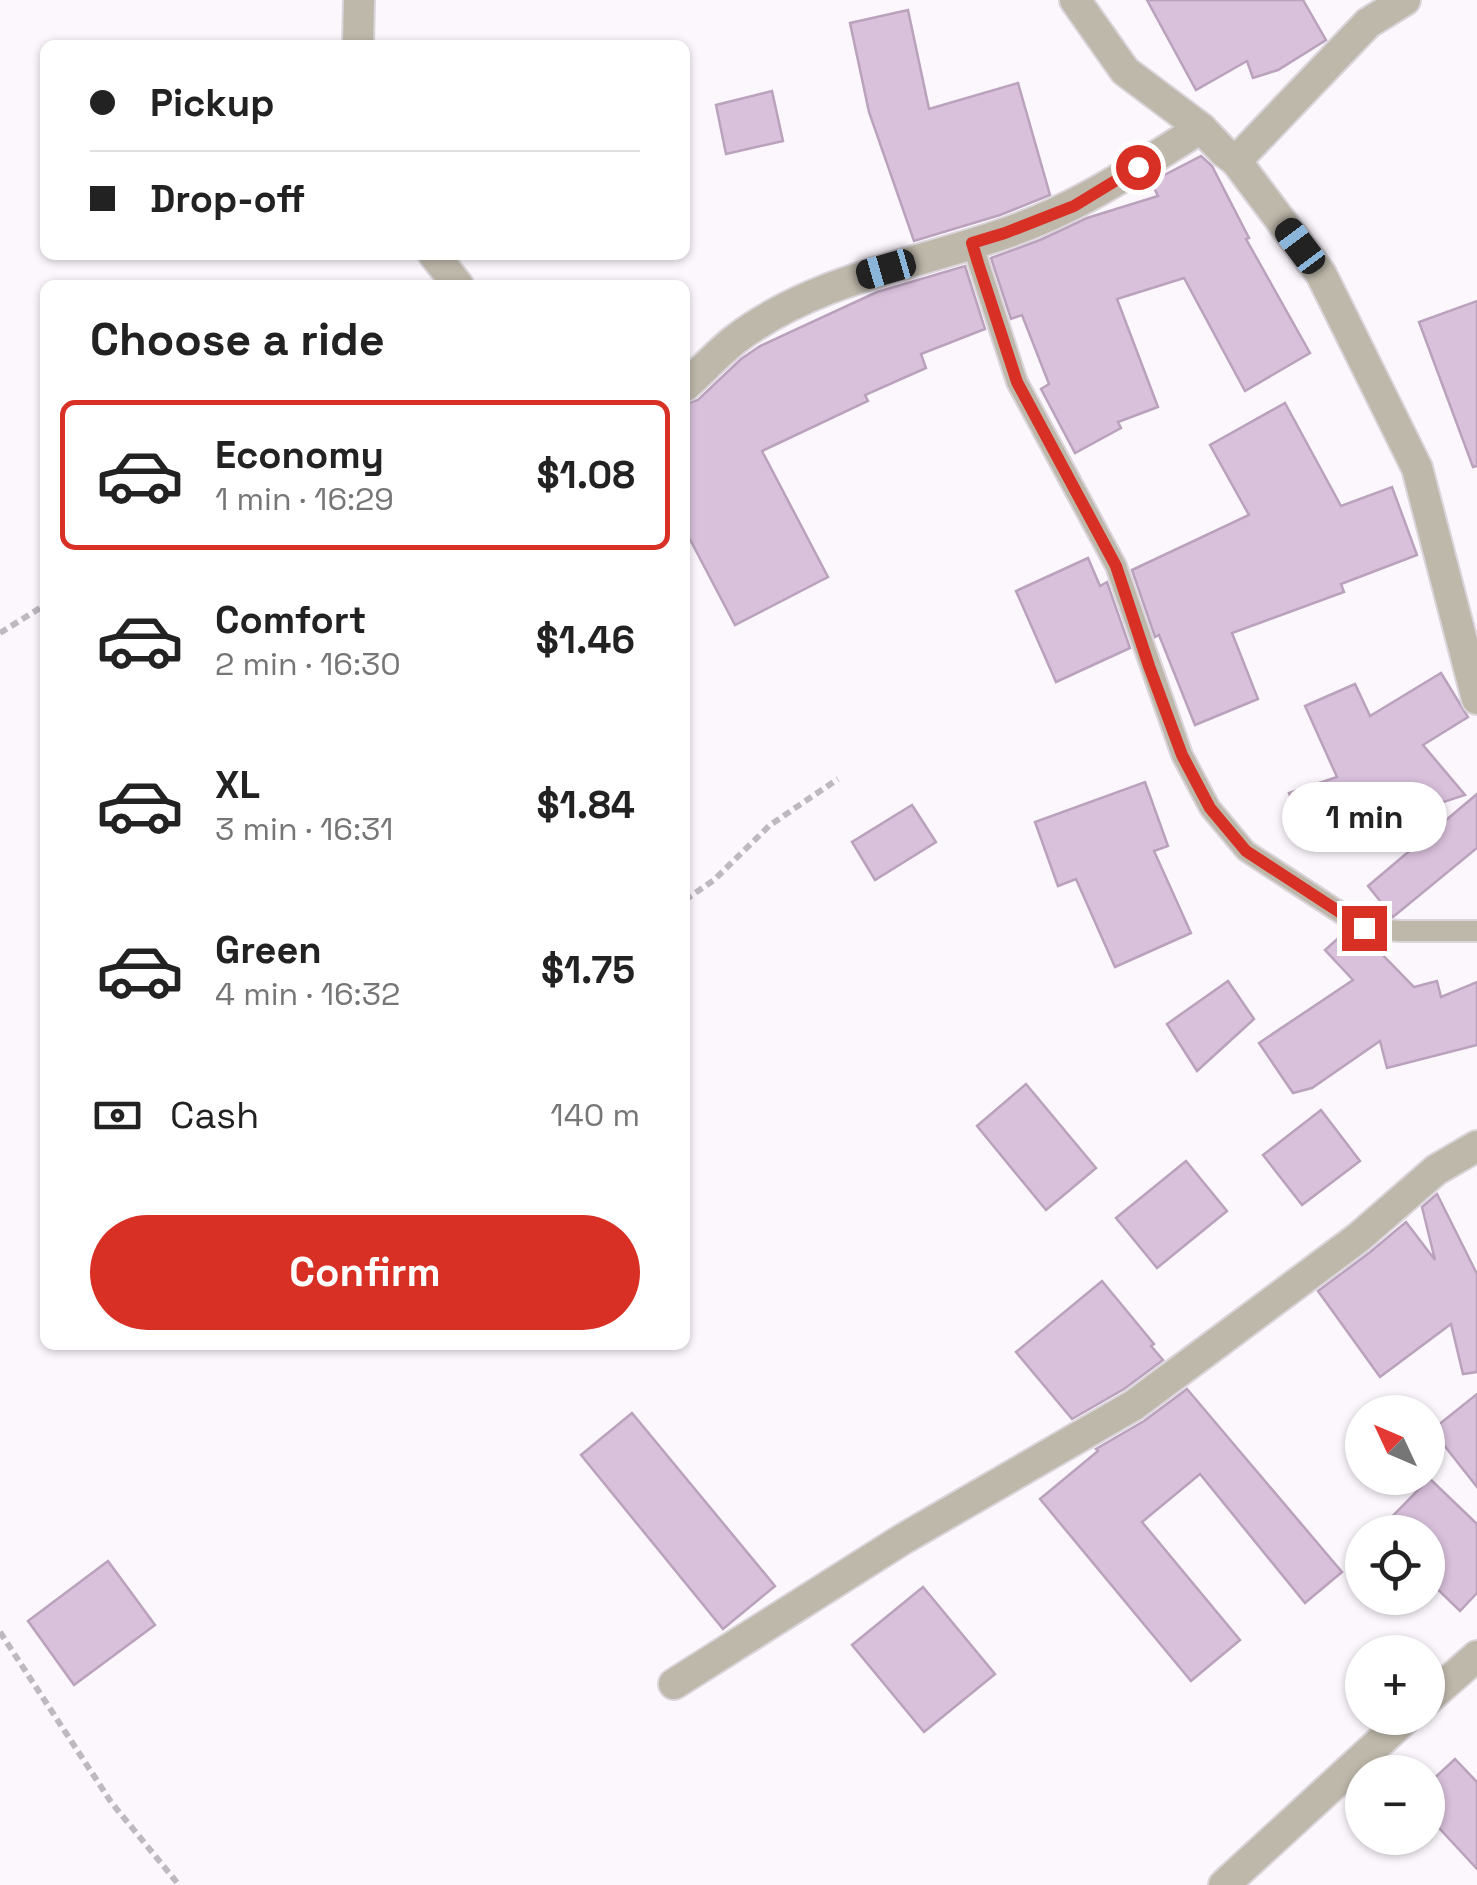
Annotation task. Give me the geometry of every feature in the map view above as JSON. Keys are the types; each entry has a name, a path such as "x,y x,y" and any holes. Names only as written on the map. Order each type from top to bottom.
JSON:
{"street":[{"path":"358,40 359,0"},
{"path":"1075,0 1124,70 1202,128 1236,161 1320,274 1417,468 1477,700"},
{"path":"1236,161 1368,23 1405,0"},
{"path":"690,381 736,339 789,306 857,277 1005,233 1074,206 1202,128"},
{"path":"438,260 454,280"},
{"path":"674,1684 903,1539 1134,1405 1358,1238 1436,1170 1477,1146"},
{"path":"1445,1684 1477,1656"},
{"path":"1224,1885 1387,1735"}],"lane":[{"path":"972,243 1017,382 1116,566 1182,755 1210,808 1246,851 1364,928 1477,931"}],"path":[{"path":"0,633 40,607"},
{"path":"690,897 714,880 770,826 838,778"},
{"path":"0,1632 111,1802 179,1885"}],"building":[{"path":"1147,0 1303,0 1326,40 1278,70 1253,78 1247,61 1196,90"},
{"path":"908,10 929,109 1018,83 1050,195 914,241 869,112 850,23"},
{"path":"772,91 783,141 726,154 716,105"},
{"path":"1201,156 1212,166 1249,238 1246,239 1310,353 1245,391 1184,278 1117,299 1158,407 1118,422 1121,428 1075,453 1041,389 1049,384 1022,315 1011,319 991,258 1087,218 1158,196 1151,182"},
{"path":"965,266 985,329 921,354 926,368 865,395 868,401 762,451 828,577 735,625 690,540 690,402 698,400 760,346 877,292"},
{"path":"1477,301 1477,466 1473,467 1419,322"},
{"path":"1285,403 1341,506 1392,487 1417,555 1341,584 1344,592 1232,633 1258,699 1195,725 1159,635 1155,637 1132,570 1249,515 1210,445"},
{"path":"1088,558 1100,586 1107,582 1130,648 1056,682 1016,591"},
{"path":"1441,673 1468,717 1423,745 1465,795 1307,847 1289,793 1337,777 1305,706 1355,684 1370,716"},
{"path":"1145,782 1168,846 1154,851 1191,933 1115,967 1076,879 1058,886 1035,822"},
{"path":"1477,794 1477,848 1393,917 1368,886"},
{"path":"912,805 936,842 875,880 852,842"},
{"path":"1345,932 1370,942 1414,987 1437,981 1441,997 1477,982 1477,1045 1387,1068 1380,1041 1312,1088 1293,1093 1259,1043 1353,980 1325,950"},
{"path":"1228,981 1254,1019 1197,1071 1167,1024"},
{"path":"1026,1084 1096,1168 1046,1210 977,1126"},
{"path":"1321,1110 1360,1161 1302,1205 1263,1155"},
{"path":"1186,1161 1227,1211 1157,1268 1116,1218"},
{"path":"1437,1194 1477,1274 1477,1372 1463,1374 1451,1324 1380,1377 1318,1291 1406,1222 1435,1260 1422,1207"},
{"path":"1102,1281 1163,1360 1124,1389 1072,1419 1016,1352"},
{"path":"1187,1389 1342,1572 1305,1603 1200,1474 1142,1522 1240,1640 1191,1681 1040,1499 1096,1449 1144,1421"},
{"path":"1477,1394 1477,1487 1445,1446 1445,1420"},
{"path":"632,1413 775,1586 723,1629 581,1455"},
{"path":"1445,1493 1477,1524 1477,1593 1460,1611 1445,1596 1445,1515 1394,1515 1413,1495"},
{"path":"108,1561 155,1625 74,1685 28,1621"},
{"path":"923,1587 995,1674 924,1732 852,1645"},
{"path":"1455,1759 1477,1782 1477,1869 1445,1834 1445,1768"}],"route":[{"path":"1138,167 1074,206 972,243 1017,382 1116,566 1182,755 1210,808 1246,851 1364,928"}]}
